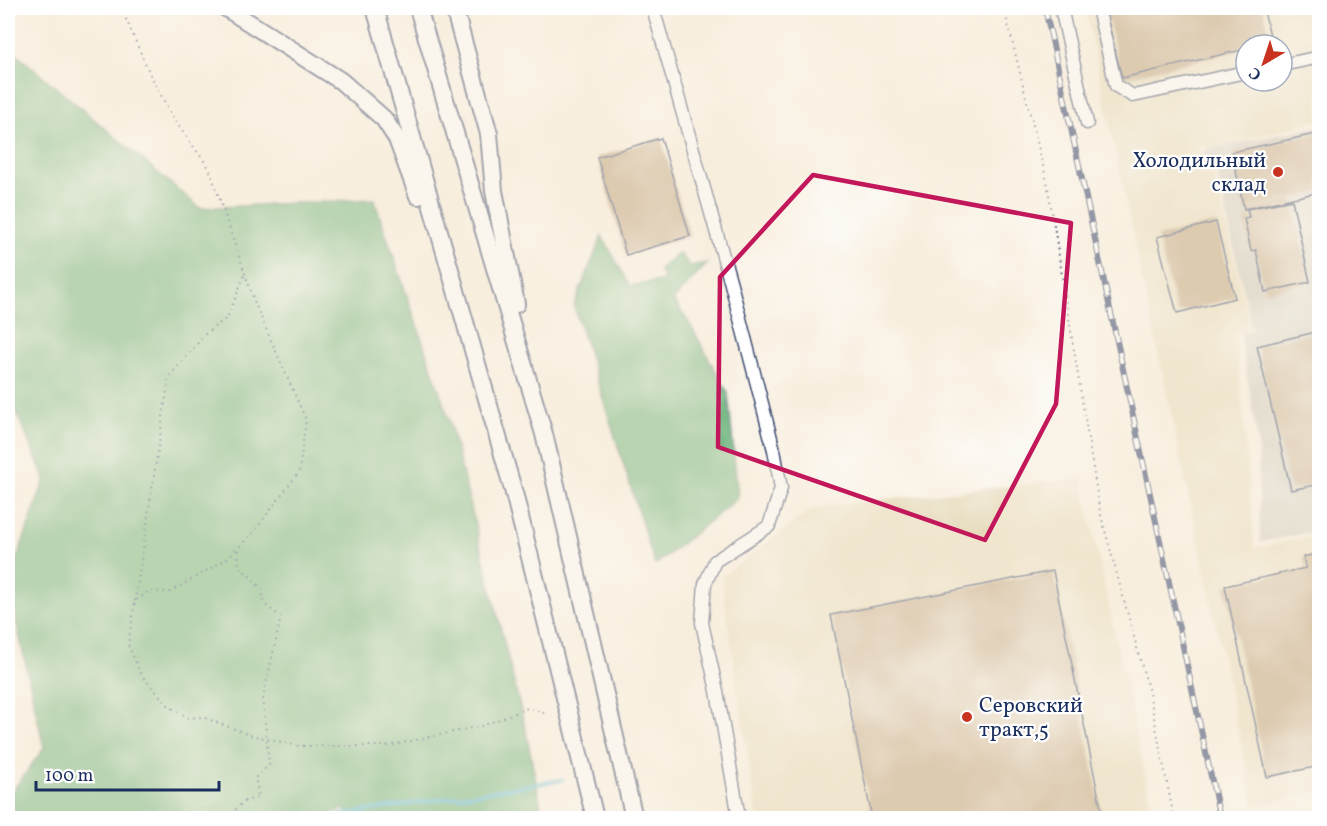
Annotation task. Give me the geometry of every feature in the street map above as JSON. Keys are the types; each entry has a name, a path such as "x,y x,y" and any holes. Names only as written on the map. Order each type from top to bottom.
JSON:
{"main road":[{"path":"226,8 340,81 384,119 397,139 452,283"},
{"path":"375,8 514,493 595,819"},
{"path":"418,8 544,434"},
{"path":"454,8 489,134 496,202 544,434 634,819"}],"lane":[{"path":"653,8 731,284 772,440 781,488 769,526 716,561 705,584 702,623 717,691 739,819"},
{"path":"1061,8 1087,123"},
{"path":"1098,8 1116,86 1133,96 1234,75"},
{"path":"1294,62 1320,57"}],"path":[{"path":"121,8 150,74 173,118 209,168 256,306 306,420 299,472 253,533 225,560 170,592 149,591 135,601"},
{"path":"1004,8 1047,182 1101,512 1149,692 1174,819"},
{"path":"245,274 227,318 206,333 169,377 128,645 142,676 169,706 188,718 202,717 251,735 299,746 388,746 476,728 527,708 548,714"},
{"path":"213,819 214,816 233,812 243,802 259,797 255,778 269,765 263,698 281,617 264,604 262,589 239,566 238,550"}],"highlighted area":[{"path":"813,175 1071,223 1056,404 985,540 718,447 720,277"}],"shaded area":[{"path":"1085,8 1319,8 1319,121 1209,149 1193,145 1201,149 1207,175 1214,172 1251,331 1236,335 1255,548 1319,534 1319,791 1254,806"},
{"path":"1319,126 1319,531 1260,542 1258,442 1240,334 1252,330 1216,168 1208,170 1203,150"},
{"path":"1082,478 1154,818 757,818 721,577 814,507"}],"green space":[{"path":"8,47 200,208 374,199 449,419 526,731 543,818 356,818 343,809 315,818 8,818 8,797 44,748 8,584 45,479 8,393"},
{"path":"602,236 630,286 665,280 659,270 679,253 690,266 708,263 673,300 688,321 728,393 738,498 655,565 574,306"}],"building":[{"path":"1105,8 1263,8 1269,33 1234,33 1234,52 1122,78"},
{"name":"Холодильный склад","path":"1320,133 1320,192 1244,209 1232,152"},
{"path":"661,138 690,236 626,255 597,157"},
{"name":"Холодильный склад","path":"1292,200 1310,282 1265,292 1256,250 1251,251 1244,218 1249,217 1247,209"},
{"path":"1216,222 1235,298 1177,313 1157,237"},
{"path":"1320,331 1320,484 1291,490 1257,346"},
{"path":"1320,553 1320,766 1267,777 1225,586 1306,568 1303,557"},
{"name":"Серовский тракт,5","path":"1053,571 1103,818 872,818 831,615"}],"waterway":[{"path":"322,818 562,780"}],"railway":[{"path":"1045,8 1220,818"}],"place":[{"name":"Холодильный склад","path":"1278,172"},
{"name":"Серовский тракт,5","path":"967,717"}]}
